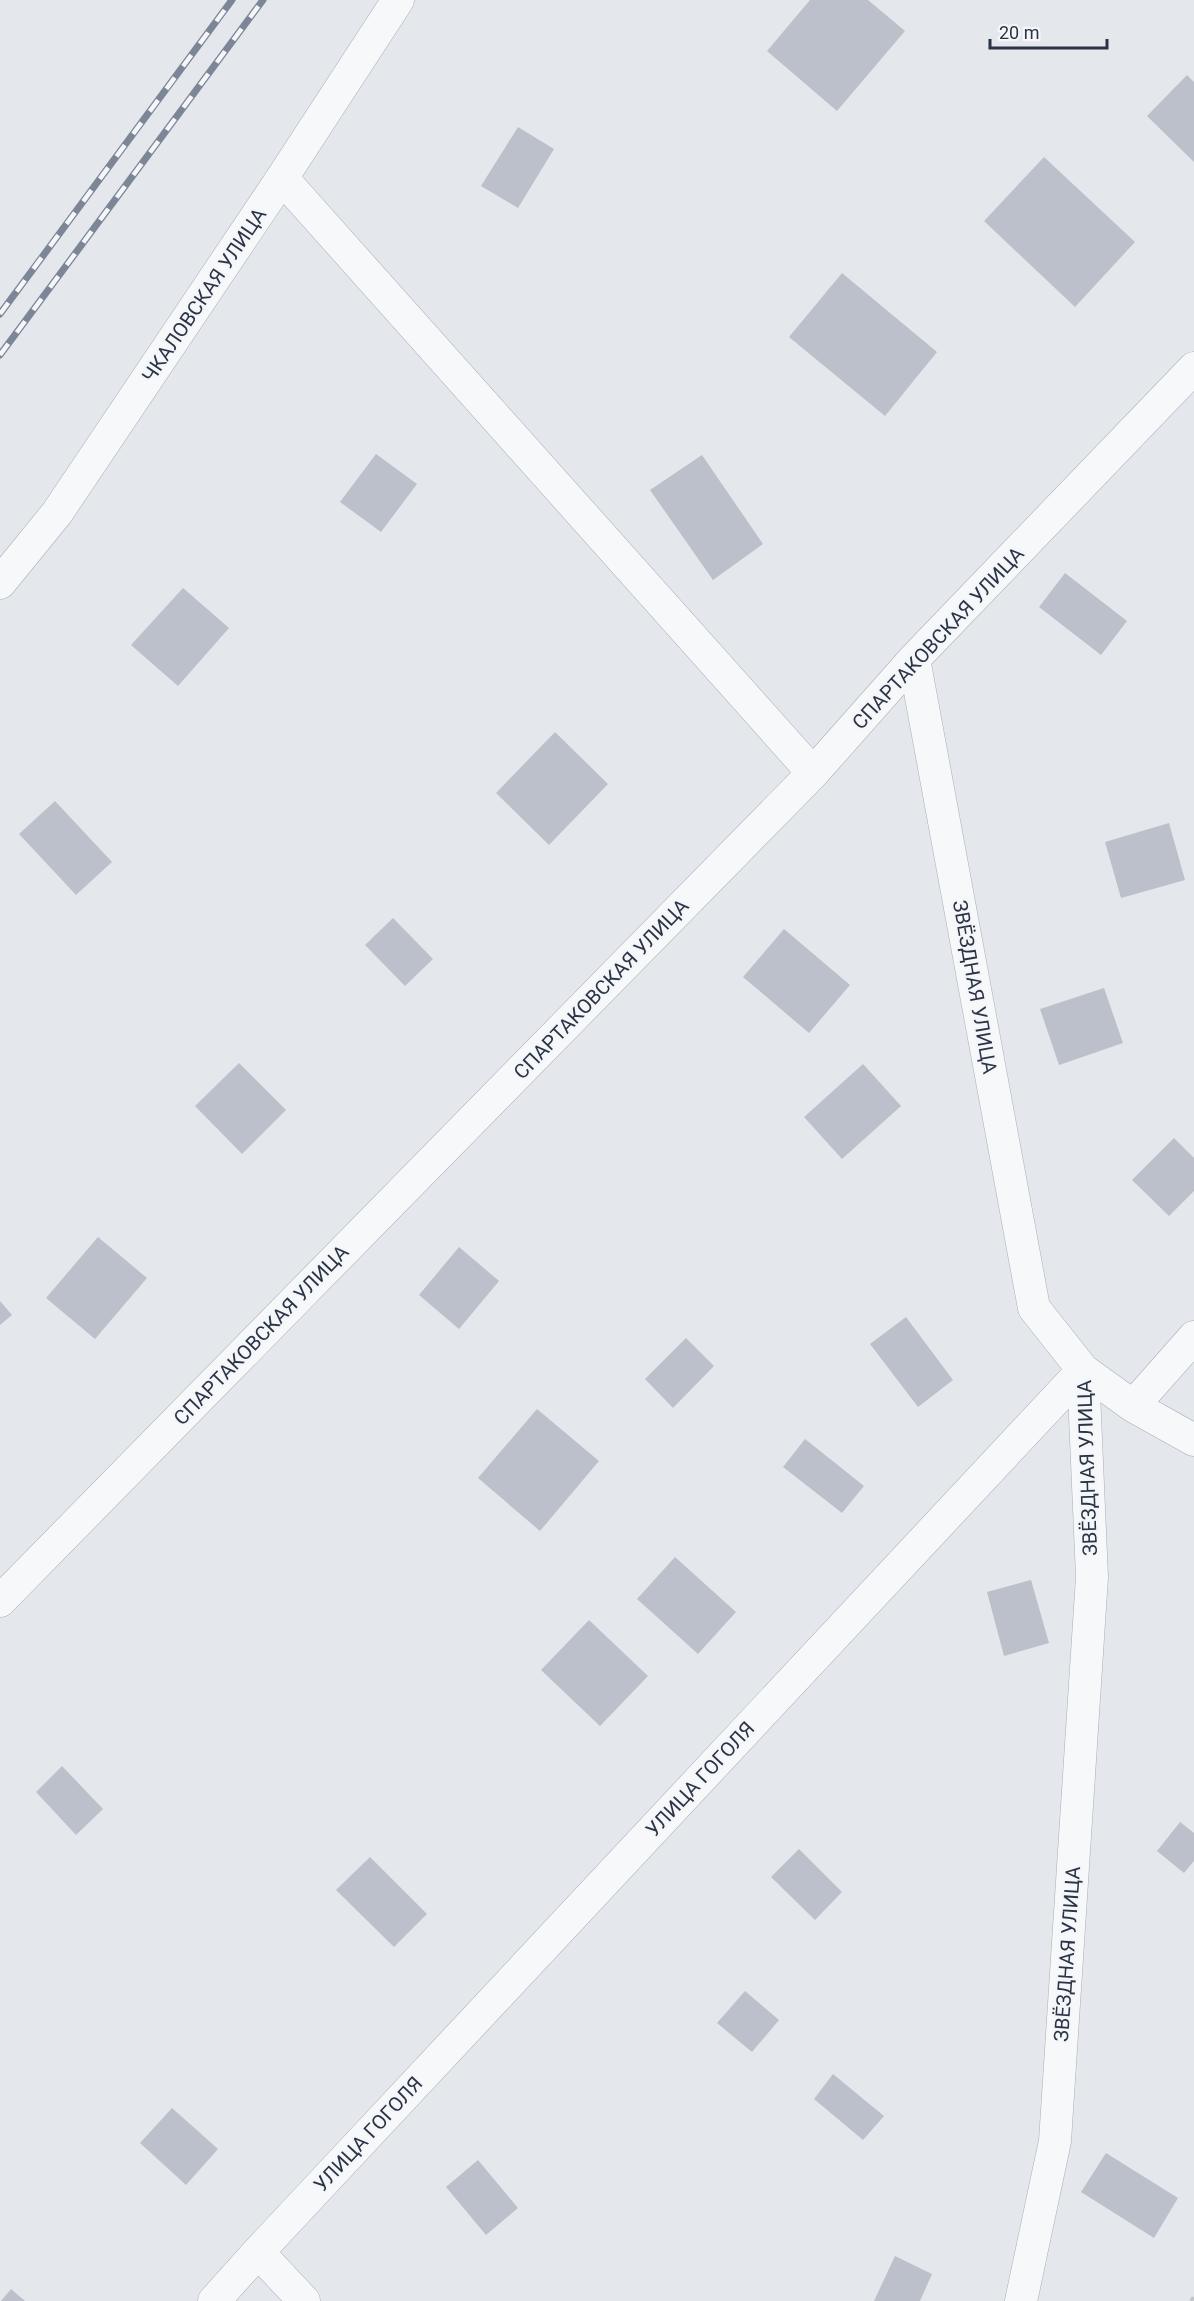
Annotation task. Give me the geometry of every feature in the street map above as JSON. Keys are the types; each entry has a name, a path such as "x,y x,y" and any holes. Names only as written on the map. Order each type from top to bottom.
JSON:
{"street":[{"name":"ЧКАЛОВСКАЯ УЛИЦА","path":"0,583 57,513 398,0"},
{"path":"282,177 813,773"},
{"name":"СПАРТАКОВСКАЯ УЛИЦА","path":"0,1600 813,773 914,659 1194,368"},
{"name":"ЗВЁЗДНАЯ УЛИЦА","path":"914,659 1034,1308 1083,1370 1092,1577 1055,2141 1021,2301"},
{"path":"1133,1406 1194,1337"},
{"path":"1083,1370 1133,1406 1194,1440"},
{"name":"УЛИЦА ГОГОЛЯ","path":"214,2301 1083,1370"},
{"path":"258,2252 303,2301"}],"path":[{"path":"1191,2301 1194,2297"}],"building":[{"path":"810,0 868,0 905,31 837,111 767,51"},
{"path":"1187,75 1194,82 1194,162 1147,116"},
{"path":"518,127 554,149 518,208 481,186"},
{"path":"1044,157 1135,242 1075,307 984,221"},
{"path":"842,273 937,352 885,416 789,337"},
{"path":"376,454 417,484 381,532 340,502"},
{"path":"702,455 763,544 713,580 650,490"},
{"path":"1065,573 1127,621 1101,655 1039,607"},
{"path":"183,588 229,628 178,686 131,645"},
{"path":"555,732 608,784 549,845 496,793"},
{"path":"55,801 112,862 76,895 19,834"},
{"path":"1169,823 1185,880 1121,898 1105,842"},
{"path":"393,918 433,959 405,986 365,945"},
{"path":"784,929 850,985 809,1033 743,977"},
{"path":"1104,988 1123,1043 1059,1065 1040,1009"},
{"path":"239,1063 286,1110 242,1154 195,1106"},
{"path":"863,1064 901,1106 842,1159 804,1117"},
{"path":"1174,1138 1194,1158 1194,1191 1169,1216 1132,1180"},
{"path":"98,1237 147,1278 95,1339 46,1298"},
{"path":"459,1247 499,1281 459,1329 419,1295"},
{"path":"0,1301 12,1315 0,1325"},
{"path":"906,1317 953,1380 918,1407 870,1344"},
{"path":"686,1338 714,1366 673,1408 645,1379"},
{"path":"537,1409 599,1461 540,1531 478,1478"},
{"path":"805,1439 864,1486 842,1513 783,1467"},
{"path":"675,1557 736,1612 698,1654 637,1599"},
{"path":"1031,1580 1049,1643 1004,1656 987,1592"},
{"path":"589,1620 648,1676 600,1726 541,1670"},
{"path":"62,1766 103,1809 76,1835 36,1792"},
{"path":"1180,1822 1194,1833 1194,1861 1184,1873 1157,1851"},
{"path":"799,1849 842,1892 815,1920 771,1877"},
{"path":"370,1857 427,1914 394,1947 336,1890"},
{"path":"745,1991 779,2020 752,2052 717,2023"},
{"path":"833,2074 884,2116 863,2140 814,2099"},
{"path":"172,2108 218,2149 186,2185 140,2143"},
{"path":"1106,2153 1178,2198 1154,2238 1081,2192"},
{"path":"478,2160 518,2208 486,2235 446,2187"},
{"path":"895,2256 932,2274 920,2301 874,2301"},
{"path":"11,2289 25,2301 1,2301"}],"railway":[{"path":"0,314 232,0"},
{"path":"0,355 263,0"}]}
